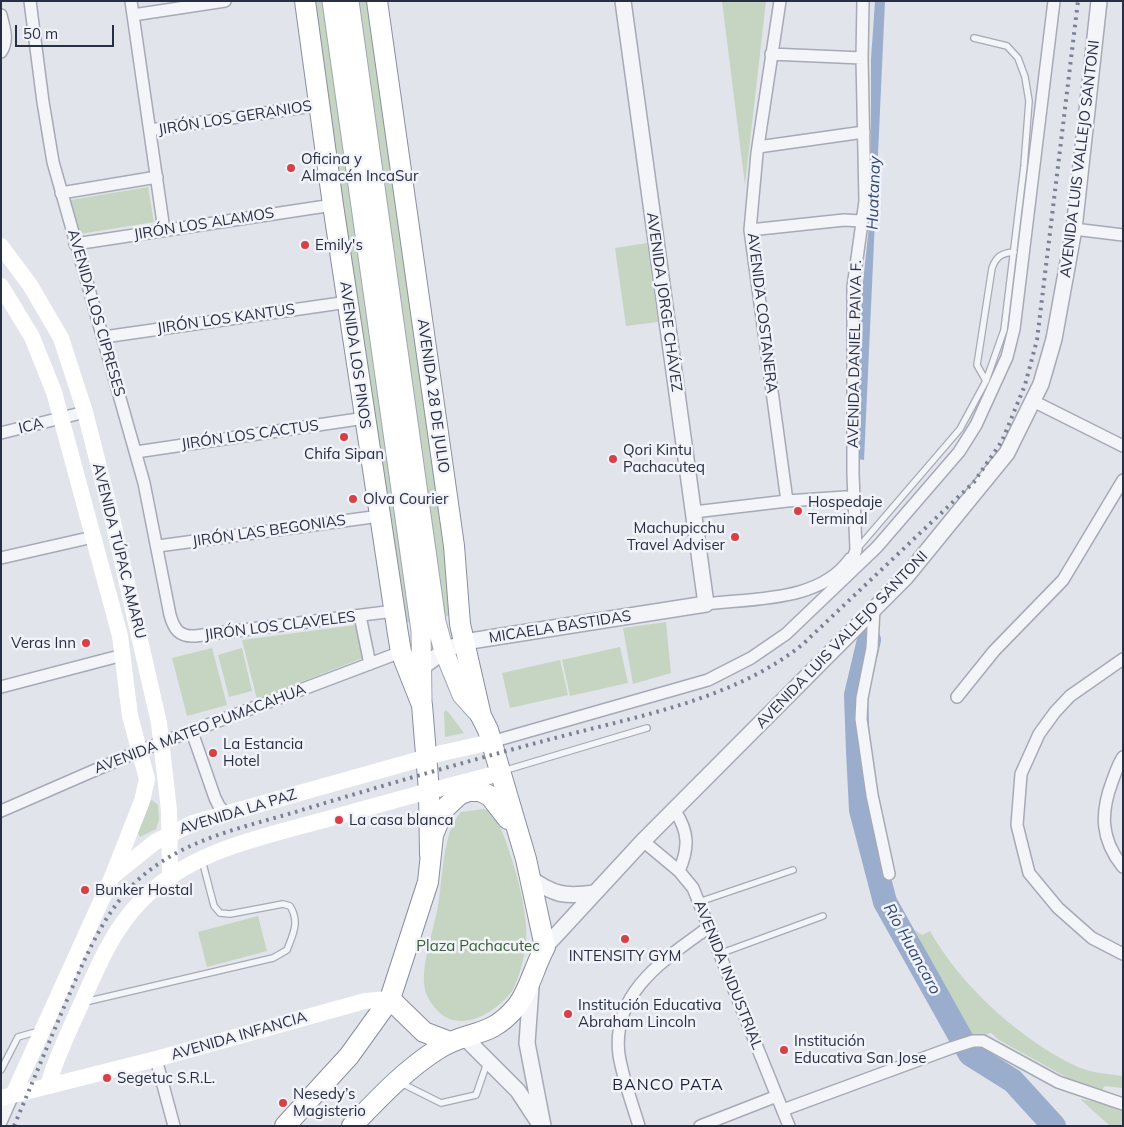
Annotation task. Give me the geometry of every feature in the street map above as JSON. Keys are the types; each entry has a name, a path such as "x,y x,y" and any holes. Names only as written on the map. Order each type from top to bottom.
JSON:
{"highway":[{"name":"AVENIDA LOS PINOS","path":"305,1 364,418 394,611 401,652 422,705 429,791 430,855"},
{"name":"AVENIDA 28 DE JULIO","path":"378,1 452,537 460,624 481,716"},
{"path":"352,1126 396,1081 425,1057 457,1040 493,1028 517,1007 524,995 534,966 545,947 528,869 491,742 481,716"},
{"path":"284,1126 349,1056 390,999 428,882 430,855 435,829 443,810 456,797 475,790 490,796 502,809 510,822 528,869"},
{"path":"390,999 424,1032 457,1040"}],"main road":[{"path":"332,1 421,631 422,705"},
{"name":"AVENIDA 28 DE JULIO","path":"349,1 436,622 444,651 462,695 481,716"},
{"name":"AVENIDA TÚPAC AMARU","path":"1,246 30,285 61,338 85,412 140,633 162,743 170,833 170,876"},
{"name":"AVENIDA TÚPAC AMARU","path":"1,286 32,337 44,364 62,418 123,655 130,716 146,779 142,801 112,877"},
{"name":"AVENIDA LA PAZ","path":"7,1097 43,1030 112,877 143,850 170,833 194,823 426,758 491,742"},
{"name":"AVENIDA LA PAZ","path":"48,1086 51,1073 102,955 114,934 140,902 170,876 202,858 234,845 499,773"},
{"path":"142,801 148,792 158,788 179,823 194,823"},
{"name":"AVENIDA INFANCIA","path":"7,1097 156,1059 365,1001 390,999"}],"street":[{"name":"AVENIDA LOS CIPRESES","path":"30,1 48,134 61,193 136,452 158,546 172,623"},
{"path":"131,1 164,230"},
{"path":"133,15 226,1"},
{"name":"AVENIDA JORGE CHÁVEZ","path":"623,1 706,604"},
{"name":"AVENIDA COSTANERA","path":"780,1 758,147 750,230 787,501"},
{"name":"AVENIDA DANIEL PAIVA F.","path":"856,550 853,287 865,201 862,58 863,1"},
{"path":"491,742 708,680 751,658 786,634 843,581 877,547 959,452 976,425 1007,356 1014,329 1054,1"},
{"name":"AVENIDA LUIS VALLEJO SANTONI","path":"545,947 643,842 905,578 1007,453 1033,401 1054,339 1074,229 1099,1"},
{"path":"1,14 6,36 5,45 1,52"},
{"path":"772,54 862,58"},
{"name":"JIRÓN LOS GERANIOS","path":"150,130 319,105"},
{"path":"758,147 864,132"},
{"path":"61,193 157,178"},
{"name":"JIRÓN LOS ALAMOS","path":"75,244 333,205"},
{"path":"750,230 844,220 862,221"},
{"path":"1074,229 1123,235"},
{"name":"JIRÓN LOS KANTUS","path":"104,337 348,302"},
{"path":"1033,401 1123,446"},
{"name":"ICA","path":"1,433 85,412"},
{"name":"JIRÓN LOS CACTUS","path":"136,452 364,418"},
{"path":"957,697 994,651 1063,580 1123,480"},
{"path":"694,512 787,501 854,498"},
{"name":"JIRÓN LAS BEGONIAS","path":"158,546 380,516"},
{"path":"1,558 93,537"},
{"path":"843,581 856,550"},
{"path":"706,604 800,592 819,585 848,563 856,550"},
{"name":"MICAELA BASTIDAS","path":"421,668 444,651 464,642 706,604"},
{"path":"874,608 872,648 862,698 861,719 872,796 888,874"},
{"name":"JIRÓN LOS CLAVELES","path":"172,623 181,634 187,637 394,611"},
{"path":"360,616 370,664"},
{"name":"AVENIDA MATEO PUMACAHUA","path":"1,811 139,751 401,652"},
{"path":"1,687 123,655"},
{"path":"1123,659 1070,696 1055,712 1040,734 1021,774 1016,825 1029,873 1058,908 1092,938 1123,954"},
{"path":"192,732 215,798 226,814"},
{"path":"1123,757 1106,798 1103,816 1104,834 1115,857 1123,867"},
{"path":"675,811 681,819 687,853 679,871"},
{"name":"AVENIDA INDUSTRIAL","path":"643,842 679,871 693,888 789,1126"},
{"path":"528,869 543,887 563,895 594,893"},
{"path":"639,1126 619,1054 620,1021 632,993 655,966 709,927"},
{"path":"534,966 528,1004 527,1043 542,1126"},
{"path":"457,1040 488,1059 518,1091 542,1126"},
{"path":"783,1110 973,1041 983,1041 1058,1082 1123,1104"},
{"path":"156,1059 174,1126"},
{"path":"700,1126 776,1096"},
{"name":"AVENIDA LA PAZ","path":"1,1122 7,1097"}],"lane":[{"path":"856,550 960,429 986,381 1004,330 1028,131 1029,100 1025,77 1018,58 1007,46 974,38"},
{"path":"986,381 977,364 992,268 996,258 1005,253 1014,252"},
{"path":"499,773 647,728"},
{"path":"82,1003 273,958 288,950 296,928 296,915 290,906 283,904 230,914 220,913 214,906 202,858"},
{"path":"699,902 793,870"},
{"path":"720,954 822,916"},
{"path":"1,1070 18,1037 43,1030"},
{"path":"396,1081 441,1103 476,1095 488,1059"}],"green space":[{"path":"313,1 327,1 414,622 401,622"},
{"path":"354,1 370,1 458,615 440,617"},
{"path":"722,1 766,1 745,185"},
{"path":"148,187 154,222 80,234 70,200"},
{"path":"647,243 658,322 626,326 615,248"},
{"path":"666,622 671,673 633,684 623,628"},
{"path":"356,625 363,658 257,699 242,640"},
{"path":"620,647 628,683 570,696 562,660"},
{"path":"212,648 227,705 187,716 172,658"},
{"path":"242,648 252,691 229,697 218,655"},
{"path":"560,660 568,695 510,708 502,673"},
{"path":"446,710 464,733 445,737 444,712"},
{"path":"152,800 158,805 159,820 156,829 140,837 137,831 149,802"},
{"name":"Plaza Pachacutec","path":"484,809 493,812 506,841 523,901 527,937 522,966 512,991 486,1014 465,1021 455,1020 445,1017 429,999 425,989 424,970 438,906 444,856 450,832 461,812"},
{"path":"258,916 267,951 207,967 198,932"},
{"path":"915,930 922,935 930,931 958,972 994,1010 1014,1027 1056,1056 1078,1067 1094,1072 1123,1076 1123,1088 1105,1086 1101,1091 1073,1081 999,1040 991,1033 969,1039"},
{"path":"1080,1099 1102,1103 1123,1112 1123,1126 1110,1126"}],"water":[{"name":"Huatanay","path":"875,1 885,1 864,460 857,459 862,292 871,207 871,59"}],"waterway":[{"name":"Río Huancaro","path":"869,640 856,695 861,810 885,902 970,1054 1013,1081 1054,1126"}],"railway":[{"path":"14,1126 77,976 99,931 128,890 163,861 183,849 226,832 478,759 678,706 744,680 775,664 803,644 974,482 1002,441 1025,385 1037,340 1078,1"}],"place":[{"name":"Oficina y Almacén IncaSur","path":"291,168"},
{"name":"Emily's","path":"305,245"},
{"name":"Chifa Sipan","path":"344,437"},
{"name":"Qori Kintu Pachacuteq","path":"613,459"},
{"name":"Olva Courier","path":"353,499"},
{"name":"Hospedaje Terminal","path":"798,511"},
{"name":"Machupicchu Travel Adviser","path":"735,537"},
{"name":"Veras Inn","path":"86,643"},
{"name":"La Estancia Hotel","path":"213,753"},
{"name":"La casa blanca","path":"339,820"},
{"name":"Bunker Hostal","path":"85,890"},
{"name":"INTENSITY GYM","path":"625,939"},
{"name":"Institución Educativa Abraham Lincoln","path":"568,1014"},
{"name":"Institución Educativa San Jose","path":"784,1050"},
{"name":"Segetuc S.R.L.","path":"107,1078"},
{"name":"Nesedy’s Magisterio","path":"283,1103"}],"district":[{"name":"BANCO PATA","path":"668,1085"}]}
